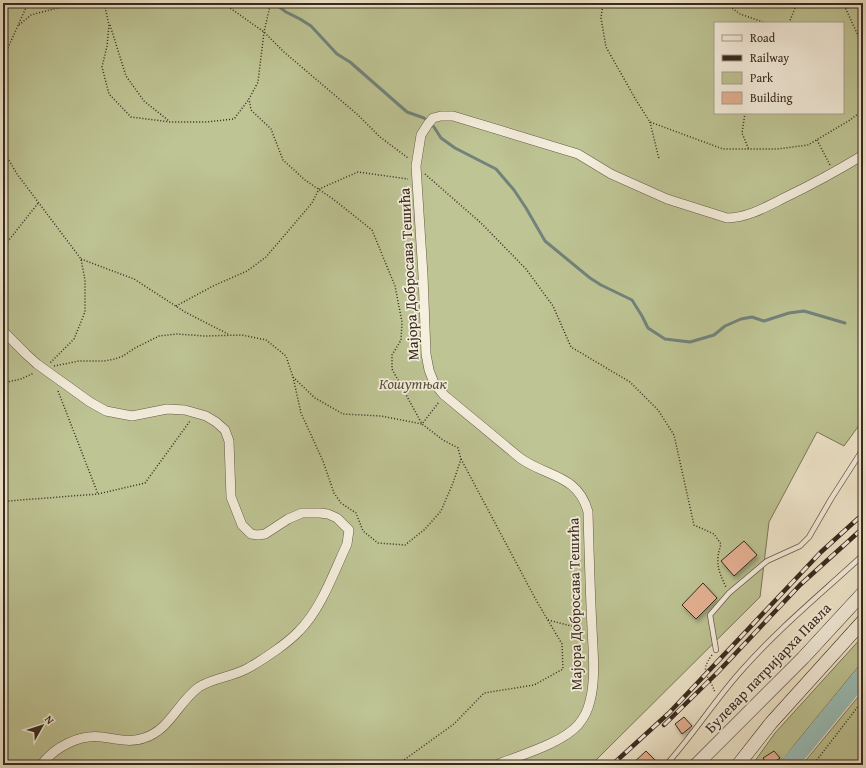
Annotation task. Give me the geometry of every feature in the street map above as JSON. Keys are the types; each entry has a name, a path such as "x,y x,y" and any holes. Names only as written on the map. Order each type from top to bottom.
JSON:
{"main road":[{"name":"Булевар патријарха Павла","path":"696,765 803,658 863,593"},
{"path":"738,765 771,723 863,621"}],"street":[{"name":"Мајора Добросава Тешића","path":"496,765 554,742 577,726 584,717 590,702 592,684 592,632 588,512 580,493 572,485 560,477 534,467 520,458 444,395 434,383 429,370 426,354 423,275 416,166 421,135 430,121 441,116 453,116 578,154 611,174 667,199 727,218 734,218 763,209 834,173 863,155"},
{"path":"3,331 26,354 52,375 90,402 112,412 132,416 166,409 184,410 206,416 225,430 230,442 231,497 242,525 246,531 254,535 265,534 294,516 309,512 328,514 337,518 349,530 348,544 319,602 307,621 290,640 249,668 220,677 200,687 192,693 168,722 152,735 136,740 90,737 78,739 58,749 41,765"}],"lane":[{"path":"716,650 710,615 728,592 767,561 800,546 809,537 863,449"},
{"path":"666,765 741,671 777,633 863,555"}],"path":[{"path":"3,59 28,3"},
{"path":"18,25 31,15 85,3"},
{"path":"101,3 105,7 126,76 144,101 171,122"},
{"path":"223,3 264,32 284,52 358,115 380,137 416,166 481,223 526,269 553,306 571,347 630,382 658,410 674,435 694,525 714,534 721,544 717,556 719,570 728,592"},
{"path":"110,25 102,67 109,94 131,117 171,122 206,122 234,119 249,99 258,82 264,32 270,6 269,3"},
{"path":"602,3 601,18 606,47 650,122 659,159"},
{"path":"724,3 740,14 763,22"},
{"path":"789,22 797,3"},
{"path":"843,3 863,46"},
{"path":"3,51 8,46"},
{"path":"249,99 251,110 271,129 283,160 305,180 333,199 372,230 395,286 402,322 401,340 392,355 392,369 422,424 443,440 458,448 461,459 562,644 564,669 534,685 484,693 454,724 396,765"},
{"path":"650,122 723,149 778,149 808,145 863,111"},
{"path":"745,114 742,134 749,150"},
{"path":"817,140 834,173"},
{"path":"3,150 17,174 81,259 85,280 85,312 74,339 44,368"},
{"path":"176,306 213,286 247,271 266,257 312,203 319,189 358,172 417,180"},
{"path":"3,245 5,245 39,202"},
{"path":"81,259 134,279 176,306 230,335"},
{"path":"3,383 21,379 44,368 79,361 104,361 115,359 160,336 177,334 205,336 242,335 266,340 286,356 293,377 301,413 323,462 334,493 341,503 356,513 363,531 378,543 405,545 424,530 441,511 461,459"},
{"path":"52,375 98,494"},
{"path":"293,377 315,398 343,414 381,416 422,424"},
{"path":"422,424 444,395"},
{"path":"3,508 8,501 98,494 145,483 195,412"},
{"path":"548,620 592,632"},
{"path":"716,650 707,662 705,672 717,700"},
{"path":"813,765 863,700"}],"green space":[{"name":"Кошутњак","path":"3,3 863,3 863,420 844,446 817,432 769,522 760,597 591,765 3,765"},
{"path":"863,636 863,661 779,765 752,765 775,733"},
{"path":"863,691 863,765 802,765"}],"building":[{"path":"744,541 757,555 734,576 721,561"},
{"path":"703,583 717,598 696,619 682,605"},
{"path":"684,717 692,726 682,734 675,724"},
{"path":"646,751 660,765 631,765"},
{"path":"774,751 780,758 768,765 763,758"}],"waterway":[{"path":"274,3 286,12 311,26 337,54 350,62 407,112 424,118 434,127 441,138 455,148 496,169 514,190 545,241 590,278 632,300 648,328 665,339 690,342 714,335 725,326 741,319 752,317 764,321 789,313 804,311 845,323"},
{"path":"789,765 863,675"}],"railway":[{"path":"612,765 669,713 821,552 863,514"},
{"path":"664,725 718,672 800,585 863,528"}]}
